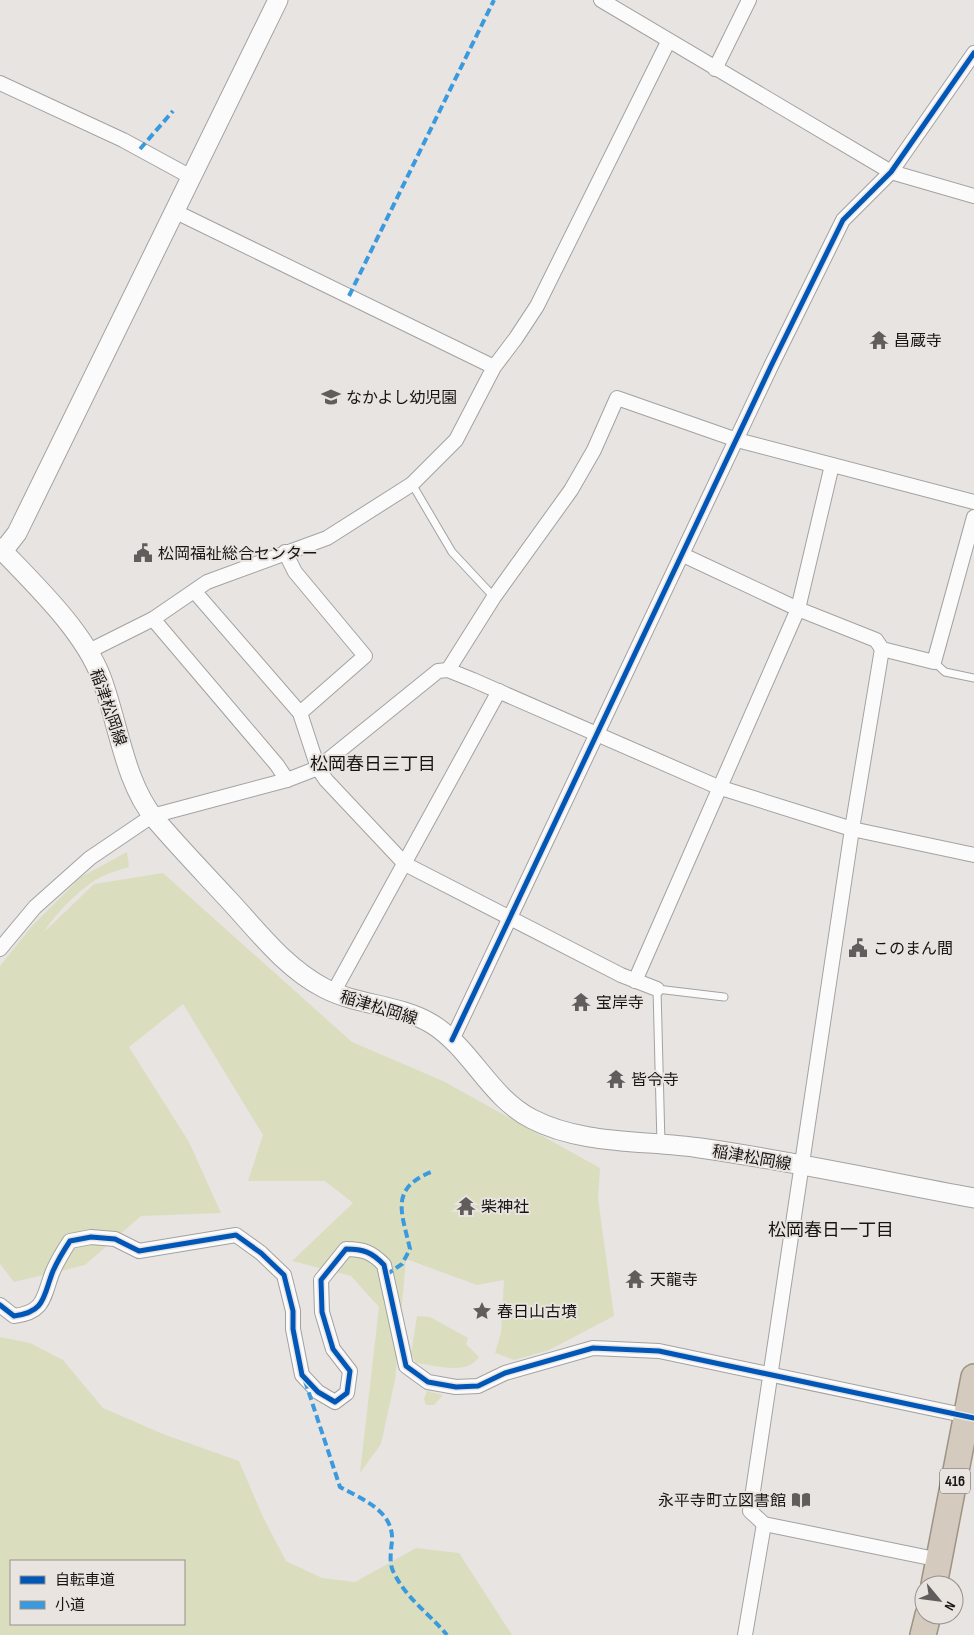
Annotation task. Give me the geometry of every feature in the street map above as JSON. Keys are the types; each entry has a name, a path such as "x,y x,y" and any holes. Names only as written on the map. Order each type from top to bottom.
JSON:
{"highway":[{"name":"416","path":"936,1575 970,1417 974,1377"}],"main road":[{"path":"1,550 17,533 278,0"},
{"name":"稲津松岡線","path":"1,550 76,632 89,651 101,677 135,784 152,816 284,959 303,976 333,993 414,1016 432,1024 452,1040 501,1098 513,1109 559,1130 587,1136 699,1148 974,1198"}],"street":[{"path":"601,0 668,42 891,172 974,196"},
{"path":"715,69 749,0"},
{"path":"89,651 153,619 207,582 327,538 412,484 456,440 494,367 516,338 536,306 668,42"},
{"path":"452,1040 843,220 891,172 974,53"},
{"path":"0,83 123,140 191,176"},
{"path":"174,211 494,367"},
{"path":"448,670 494,597 571,490 594,450 617,398 737,440 974,502"},
{"path":"635,981 798,609 832,465"},
{"path":"683,555 798,609 876,640 882,649 934,662 974,517"},
{"path":"285,552 295,572 365,656 300,714"},
{"path":"195,592 300,714 318,768 326,780 405,864 635,981 658,989"},
{"path":"153,619 277,765 287,780"},
{"path":"882,649 852,829 750,1511 764,1524 940,1560"},
{"path":"0,949 35,907 90,858 152,816 287,780 318,768 438,671 448,670 718,788 852,829 974,855"},
{"path":"333,993 499,691"},
{"path":"0,1305 14,1316 29,1314 43,1302 53,1273 70,1240 92,1237 115,1239 139,1251 236,1235 261,1253 284,1276 293,1311 294,1329 302,1375 318,1392 335,1402 347,1393 350,1371 333,1349 322,1312 321,1280 346,1248 362,1248 375,1255 384,1265 406,1366 428,1382 456,1387 478,1386 505,1373 593,1348 659,1351 970,1417"},
{"path":"745,1635 764,1524"}],"lane":[{"path":"412,484 452,552 494,597"},
{"path":"934,662 944,672 974,678"},
{"path":"661,1144 658,989 724,997"}],"green space":[{"path":"127,852 129,867 106,875 87,886 55,916 44,932 94,884 163,873 352,1042 443,1081 600,1168 598,1198 614,1316 549,1350 514,1360 495,1353 501,1333 504,1280 477,1285 406,1259 395,1380 381,1444 360,1473 379,1307 351,1276 292,1261 353,1203 325,1181 248,1181 263,1135 183,1004 129,1047 189,1142 221,1213 141,1216 85,1265 14,1282 0,1264 0,966 32,926 81,877"},
{"path":"417,1316 430,1317 468,1338 466,1344 479,1357 473,1363 459,1368 416,1363 411,1354"},
{"path":"0,1337 30,1343 63,1360 103,1408 163,1434 239,1461 263,1517 286,1561 322,1578 355,1582 416,1548 459,1553 512,1635 0,1635"},
{"path":"427,1391 443,1395 434,1405 426,1405 424,1399"}],"marked path":[{"path":"349,296 494,0"},
{"path":"140,149 173,111"},
{"path":"386,1275 402,1264 410,1249 402,1213 404,1194 409,1186 431,1172"},
{"path":"305,1381 340,1487 367,1501 388,1522 392,1541 392,1568 398,1581 404,1590 447,1635"}],"cycle path":[{"path":"452,1040 772,364 843,220 891,172 974,53"},
{"path":"0,1305 14,1316 24,1314 38,1307 45,1295 53,1271 70,1241 91,1237 115,1239 139,1251 236,1235 261,1253 284,1275 293,1311 293,1329 302,1375 318,1392 335,1402 347,1393 350,1371 333,1349 322,1312 321,1280 346,1249 367,1252 384,1265 406,1366 428,1382 456,1387 478,1386 505,1373 593,1348 659,1351 974,1418"}],"place":[{"name":"昌蔵寺","path":"879,340"},
{"name":"なかよし幼児園","path":"331,397"},
{"name":"松岡福祉総合センター","path":"143,553"},
{"name":"このまん間","path":"858,948"},
{"name":"宝岸寺","path":"581,1002"},
{"name":"皆令寺","path":"616,1079"},
{"name":"柴神社","path":"466,1206"},
{"name":"天龍寺","path":"635,1279"},
{"name":"春日山古墳","path":"482,1311"},
{"name":"永平寺町立図書館","path":"801,1500"}],"district":[{"name":"松岡春日三丁目","path":"373,764"},
{"name":"松岡春日一丁目","path":"831,1230"}]}
